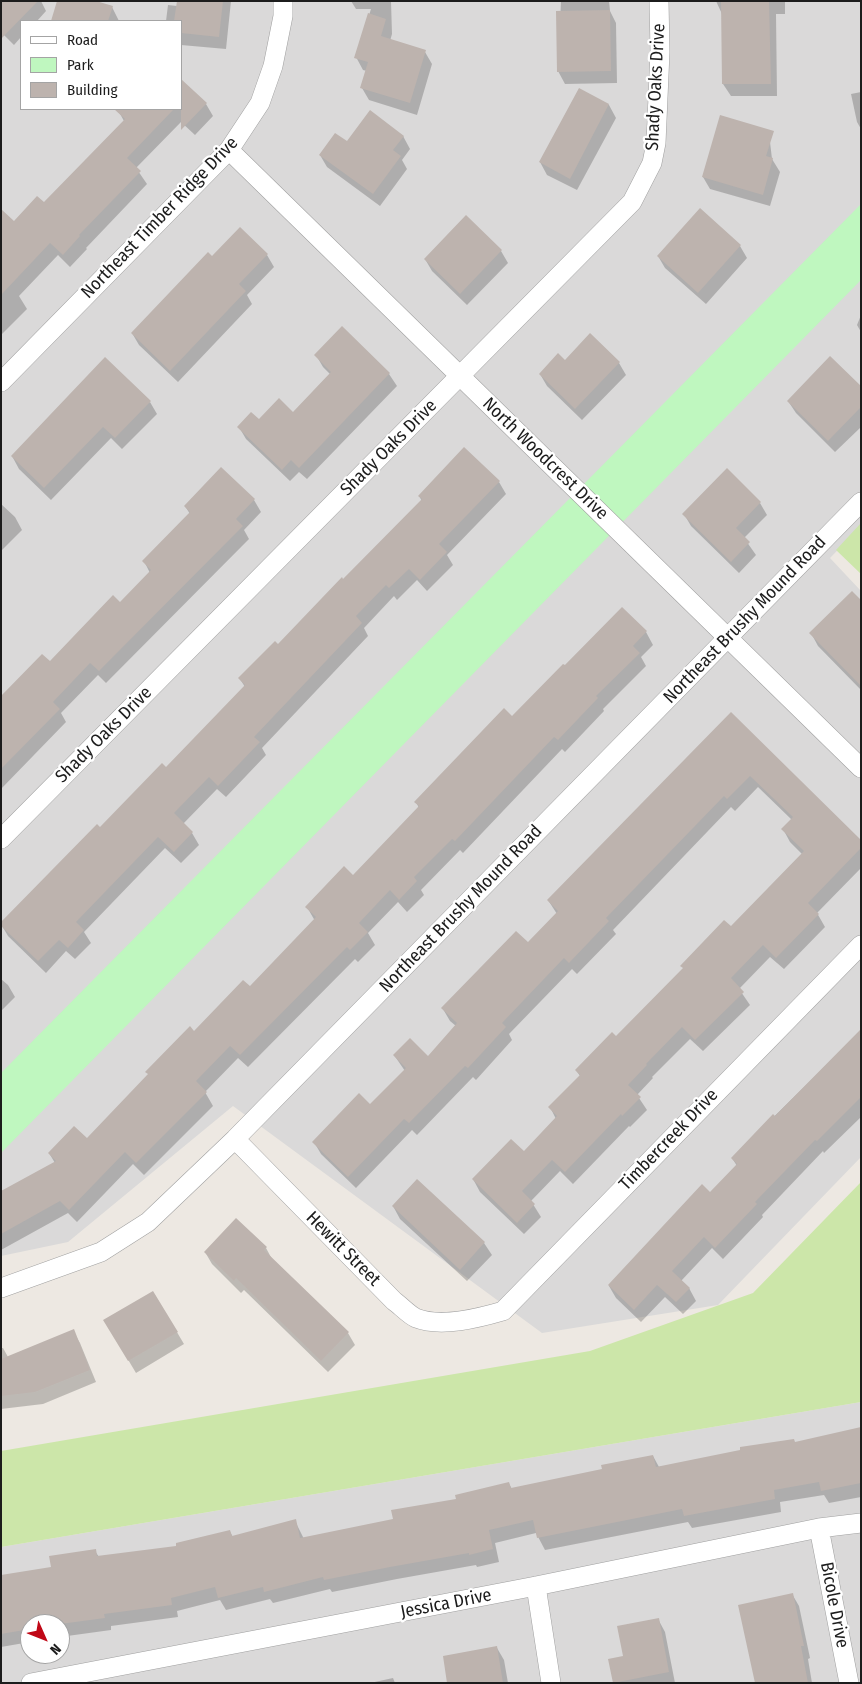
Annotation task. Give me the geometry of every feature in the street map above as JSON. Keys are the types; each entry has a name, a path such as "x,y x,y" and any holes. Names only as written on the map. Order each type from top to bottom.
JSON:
{"street":[{"name":"Northeast Timber Ridge Drive","path":"1,382 229,150 260,103 270,75 283,16 283,1"},
{"name":"Shady Oaks Drive","path":"1,839 632,202 652,163 656,143 660,52 659,1"},
{"name":"North Woodcrest Drive","path":"229,150 861,768"},
{"name":"Northeast Brushy Mound Road","path":"1,1288 101,1252 148,1222 235,1139 861,502"},
{"name":"Timbercreek Drive","path":"468,1320 503,1311 861,945"},
{"name":"Hewitt Street","path":"235,1139 394,1301 416,1318 438,1322 468,1320"},
{"name":"Jessica Drive","path":"31,1683 536,1586 819,1528 861,1523"},
{"name":"Bicole Drive","path":"819,1528 849,1683"},
{"path":"536,1586 551,1683"}],"shaded area":[{"path":"1,1 861,1 861,526 830,558 861,591 861,1157 718,1305 542,1333 233,1106 68,1242 1,1256"},
{"path":"861,1402 861,1683 1,1683 1,1547"}],"green space":[{"path":"861,204 861,280 1,1153 1,1073"},
{"path":"861,523 861,574 836,550"},
{"path":"861,1182 861,1402 1,1547 1,1451 590,1351 753,1293"}],"building":[{"path":"1,1 38,1 1,39"},
{"path":"57,1 96,1 113,6 108,20 51,20"},
{"path":"177,1 223,1 219,37 182,33 182,20 174,20"},
{"path":"721,1 769,1 771,84 722,84"},
{"path":"610,10 611,71 557,72 556,11"},
{"path":"368,13 386,19 381,36 426,50 410,103 360,88 368,62 354,58"},
{"path":"182,80 207,103 181,130 182,110"},
{"path":"579,88 609,104 570,179 539,162"},
{"path":"115,110 173,110 127,158 141,171 79,235 63,255 50,243 1,295 1,209 14,221 37,196 44,202 125,119"},
{"path":"370,110 404,136 393,150 401,156 373,194 319,155 335,133 347,141"},
{"path":"720,115 774,131 766,156 773,158 763,195 702,177"},
{"path":"700,208 741,245 698,293 657,256"},
{"path":"466,215 502,250 460,294 424,259"},
{"path":"240,227 268,254 239,284 246,291 170,371 131,333 208,252 212,256"},
{"path":"342,326 390,373 299,468 291,460 282,470 237,427 251,412 259,419 279,398 293,412 331,372 314,355"},
{"path":"590,333 620,362 575,409 539,374 558,353 565,360"},
{"path":"830,356 861,386 861,407 828,441 787,401"},
{"path":"105,357 151,401 115,438 103,427 44,488 11,456"},
{"path":"464,447 500,481 439,544 447,552 420,580 409,569 389,588 386,585 356,616 362,623 254,737 260,742 218,786 209,777 174,813 193,832 174,852 158,837 76,922 84,930 68,948 59,940 38,961 1,926 1,922 97,824 100,827 162,763 166,767 245,685 238,678 275,641 278,644 342,577 343,579 422,499 418,496"},
{"path":"221,467 255,499 236,519 243,526 99,671 90,663 53,702 60,709 1,769 1,696 42,654 50,661 113,595 120,602 151,570 142,561 190,512 184,506"},
{"path":"727,468 761,502 736,528 750,542 731,562 682,514"},
{"path":"852,591 861,600 861,686 809,633"},
{"path":"622,607 647,631 633,646 640,653 596,696 598,698 558,740 554,737 455,841 452,839 414,877 417,881 399,900 390,890 359,923 368,932 350,950 347,947 240,1055 230,1046 196,1081 207,1092 136,1163 125,1152 69,1210 60,1201 1,1234 1,1191 56,1161 48,1153 74,1126 87,1138 148,1074 145,1072 190,1026 194,1031 243,980 250,986 316,917 305,907 344,866 353,875 419,806 414,802 504,708 512,716"},
{"path":"731,712 861,840 861,848 808,903 819,914 776,958 763,945 731,978 744,992 695,1040 682,1027 628,1085 641,1097 622,1116 621,1114 565,1172 552,1160 522,1191 535,1204 517,1223 472,1179 511,1139 524,1151 557,1116 548,1107 580,1075 575,1070 612,1032 616,1036 683,968 680,966 724,920 731,926 804,851 781,829 793,817 750,776 727,799 724,796 606,918 609,921 569,963 564,958 502,1023 506,1027 468,1068 465,1066 409,1123 404,1119 348,1177 312,1142 359,1093 370,1104 406,1068 393,1055 410,1038 428,1056 457,1023 441,1008 516,931 528,942 558,911 547,900"},
{"path":"861,1029 861,1097 817,1141 815,1140 755,1202 757,1204 715,1248 704,1237 672,1271 690,1288 676,1302 657,1285 634,1310 608,1285 702,1184 710,1192 737,1164 731,1158 773,1114 775,1116"},
{"path":"417,1179 485,1242 460,1270 392,1206"},
{"path":"236,1218 267,1247 264,1250 349,1332 321,1361 236,1278 234,1281 204,1252"},
{"path":"153,1291 178,1332 128,1361 103,1320"},
{"path":"74,1329 90,1370 35,1392 1,1396 1,1359"},
{"path":"861,1427 861,1483 821,1491 819,1482 774,1490 775,1499 684,1516 682,1509 537,1538 533,1520 489,1530 493,1549 469,1555 469,1553 324,1580 323,1577 264,1592 263,1587 218,1598 215,1587 171,1598 172,1605 104,1614 105,1618 70,1623 70,1614 20,1614 20,1631 1,1634 1,1575 51,1567 49,1556 96,1549 97,1556 176,1546 176,1543 230,1530 232,1536 296,1519 300,1538 393,1519 391,1510 456,1499 455,1495 509,1482 511,1488 602,1469 601,1465 653,1455 656,1467 740,1450 740,1447 794,1439 795,1442"},
{"path":"793,1593 804,1646 801,1646 808,1683 755,1683 738,1605"},
{"path":"659,1618 669,1672 613,1683 608,1659 623,1656 617,1626"},
{"path":"497,1646 503,1683 447,1683 443,1656"}]}
